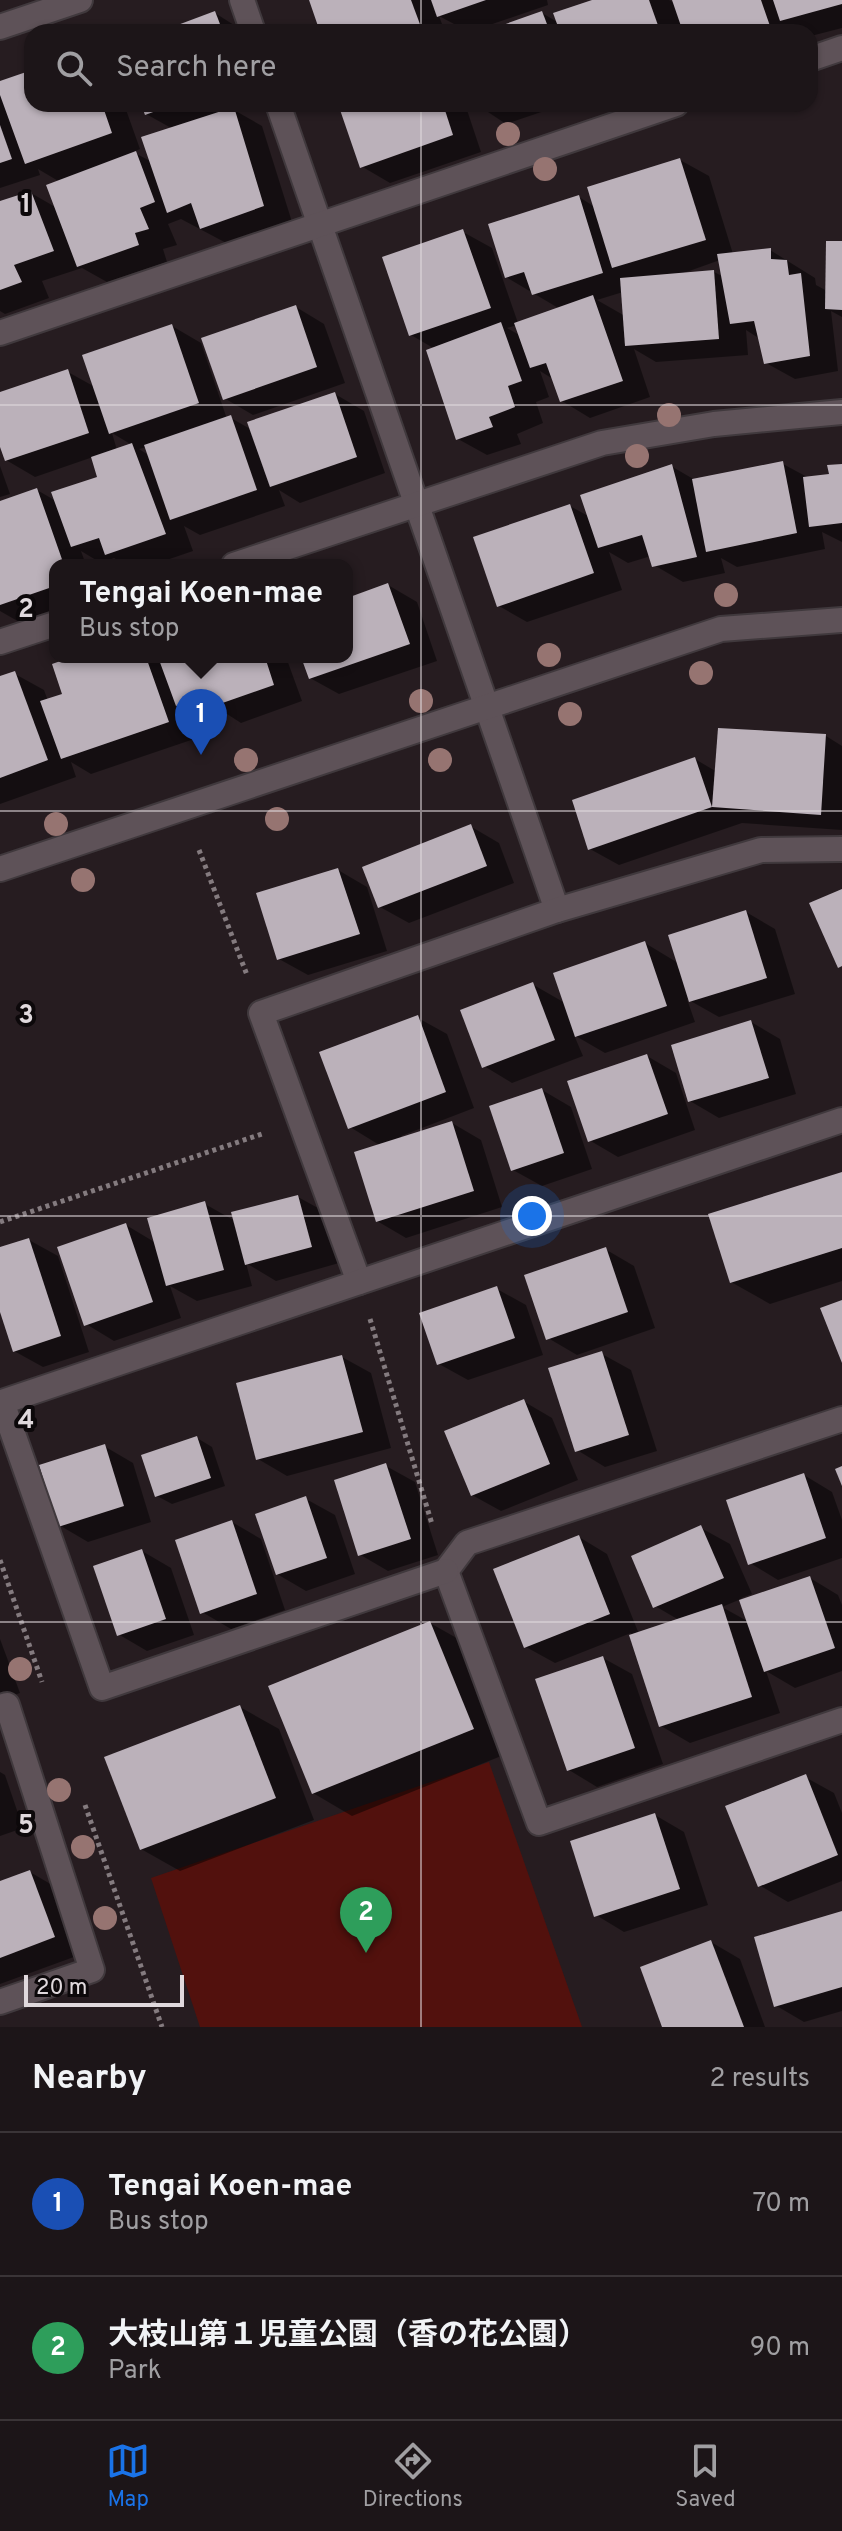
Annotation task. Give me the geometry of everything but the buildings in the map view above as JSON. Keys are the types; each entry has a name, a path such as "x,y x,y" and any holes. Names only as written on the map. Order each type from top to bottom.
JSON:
{"street":[{"path":"0,27 80,0"},
{"path":"242,0 250,24"},
{"path":"818,56 842,48"},
{"path":"281,112 557,910"},
{"path":"0,333 652,112"},
{"path":"252,559 602,443 714,424 842,412"},
{"path":"0,869 721,629 842,620"},
{"path":"0,642 49,626"},
{"path":"359,1282 261,1013 557,910 761,850 842,849"},
{"path":"842,1120 2,1402 102,1688 446,1571 467,1543 842,1419"},
{"path":"446,1571 539,1823 842,1720"},
{"path":"0,1707 7,1705 92,1970 0,2002"}],"path":[{"path":"199,850 261,1013"},
{"path":"0,1222 300,1121"},
{"path":"359,1282 446,1571"}],"shaded area":[{"path":"489,1762 582,2027 200,2027 151,1878"}],"place":[{"name":"Tengai Koen-mae","path":"201,755"},
{"name":"大枝山第１児童公園（香の花公園）","path":"366,1953"}]}
